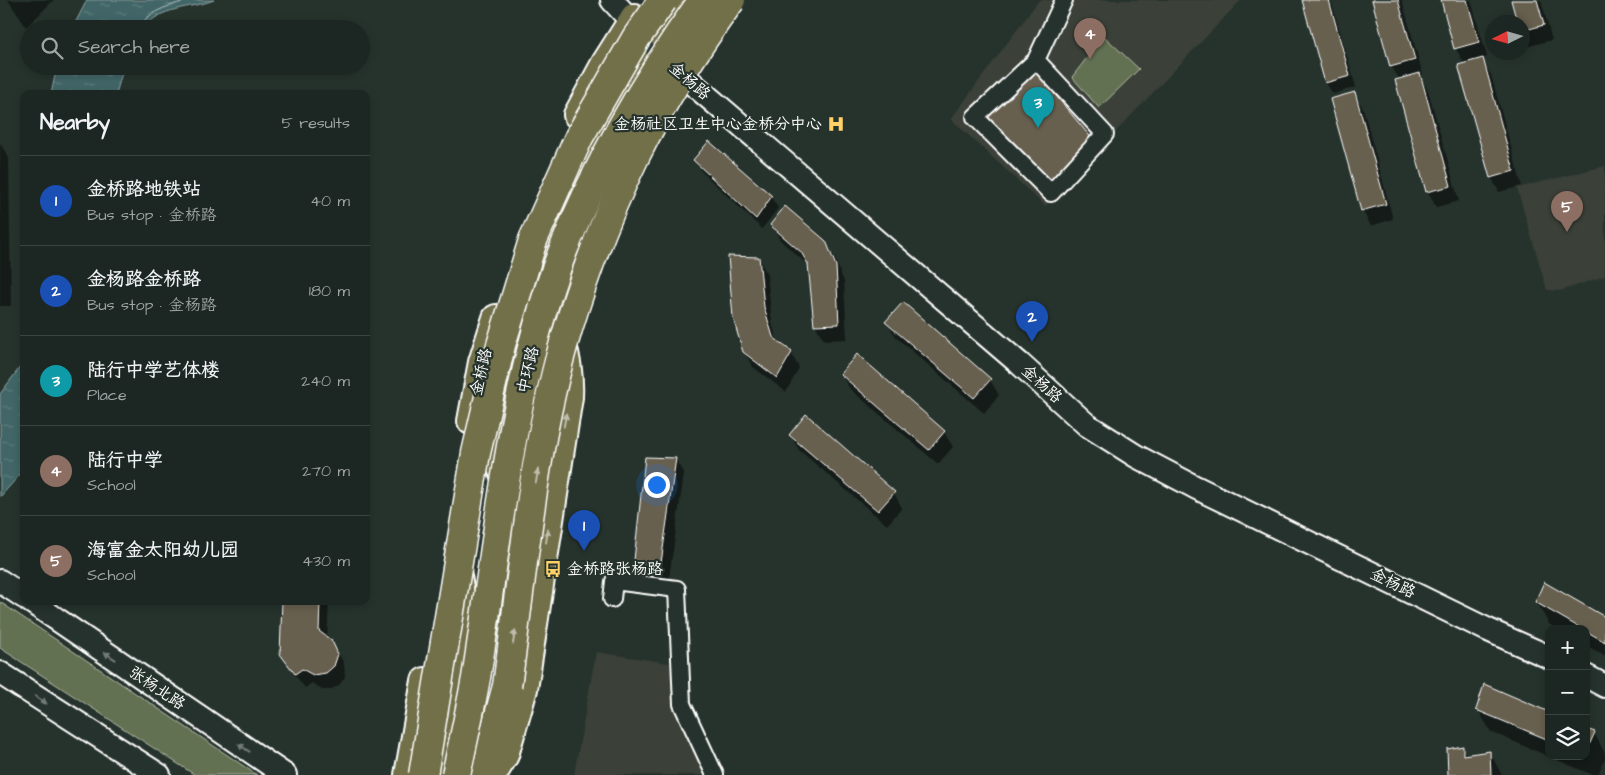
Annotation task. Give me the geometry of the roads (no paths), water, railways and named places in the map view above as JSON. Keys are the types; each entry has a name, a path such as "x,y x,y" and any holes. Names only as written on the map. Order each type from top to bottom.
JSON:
{"highway":[{"name":"中环路","path":"423,775 476,453 500,345 533,240 579,137 636,38 663,0"},
{"name":"中环路","path":"456,775 475,679 508,459 531,354 543,312 564,249 608,150 661,59 703,0"},
{"path":"543,312 591,206 638,122 673,66 724,0"},
{"path":"483,775 492,749 507,686 539,463 552,393 567,330 608,213 632,158 664,98 731,0"}],"main road":[{"name":"金桥路","path":"408,775 482,362 520,241 567,134 605,63 646,0"},
{"path":"673,67 664,41 668,19 681,0"},
{"path":"513,502 497,458 496,442 511,370 543,312 580,252 622,156 673,67 724,0"},
{"path":"473,775 483,683 535,383 549,242 592,144 630,76 635,48 630,22"},
{"path":"493,775 505,755 524,689 569,397 568,358 543,312"},
{"path":"440,775 465,641 465,618 451,531"}],"street":[{"name":"金杨路","path":"612,0 630,22 673,67 1020,364 1087,425 1136,456 1195,487 1486,629 1545,655"},
{"path":"1036,60 1105,134 1051,193 975,117 1036,60 1064,0"},
{"path":"0,581 20,594"},
{"path":"612,599 614,581 678,589 682,704 715,775"},
{"name":"张杨北路","path":"36,605 285,775"},
{"path":"0,673 159,775"},
{"path":"1590,678 1605,686"}],"water":[{"path":"87,0 214,0 176,9 153,20 77,20"},
{"path":"55,75 121,75 117,90 52,90"},
{"path":"20,367 20,474 0,497 0,394"}],"place":[{"name":"陆行中学","path":"1090,59"},
{"name":"金杨社区卫生中心金桥分中心","path":"836,124"},
{"name":"陆行中学艺体楼","path":"1038,128"},
{"name":"海富金太阳幼儿园","path":"1567,232"},
{"name":"金杨路金桥路","path":"1032,342"},
{"name":"金桥路地铁站","path":"584,551"},
{"name":"金桥路张杨路","path":"553,569"}]}
